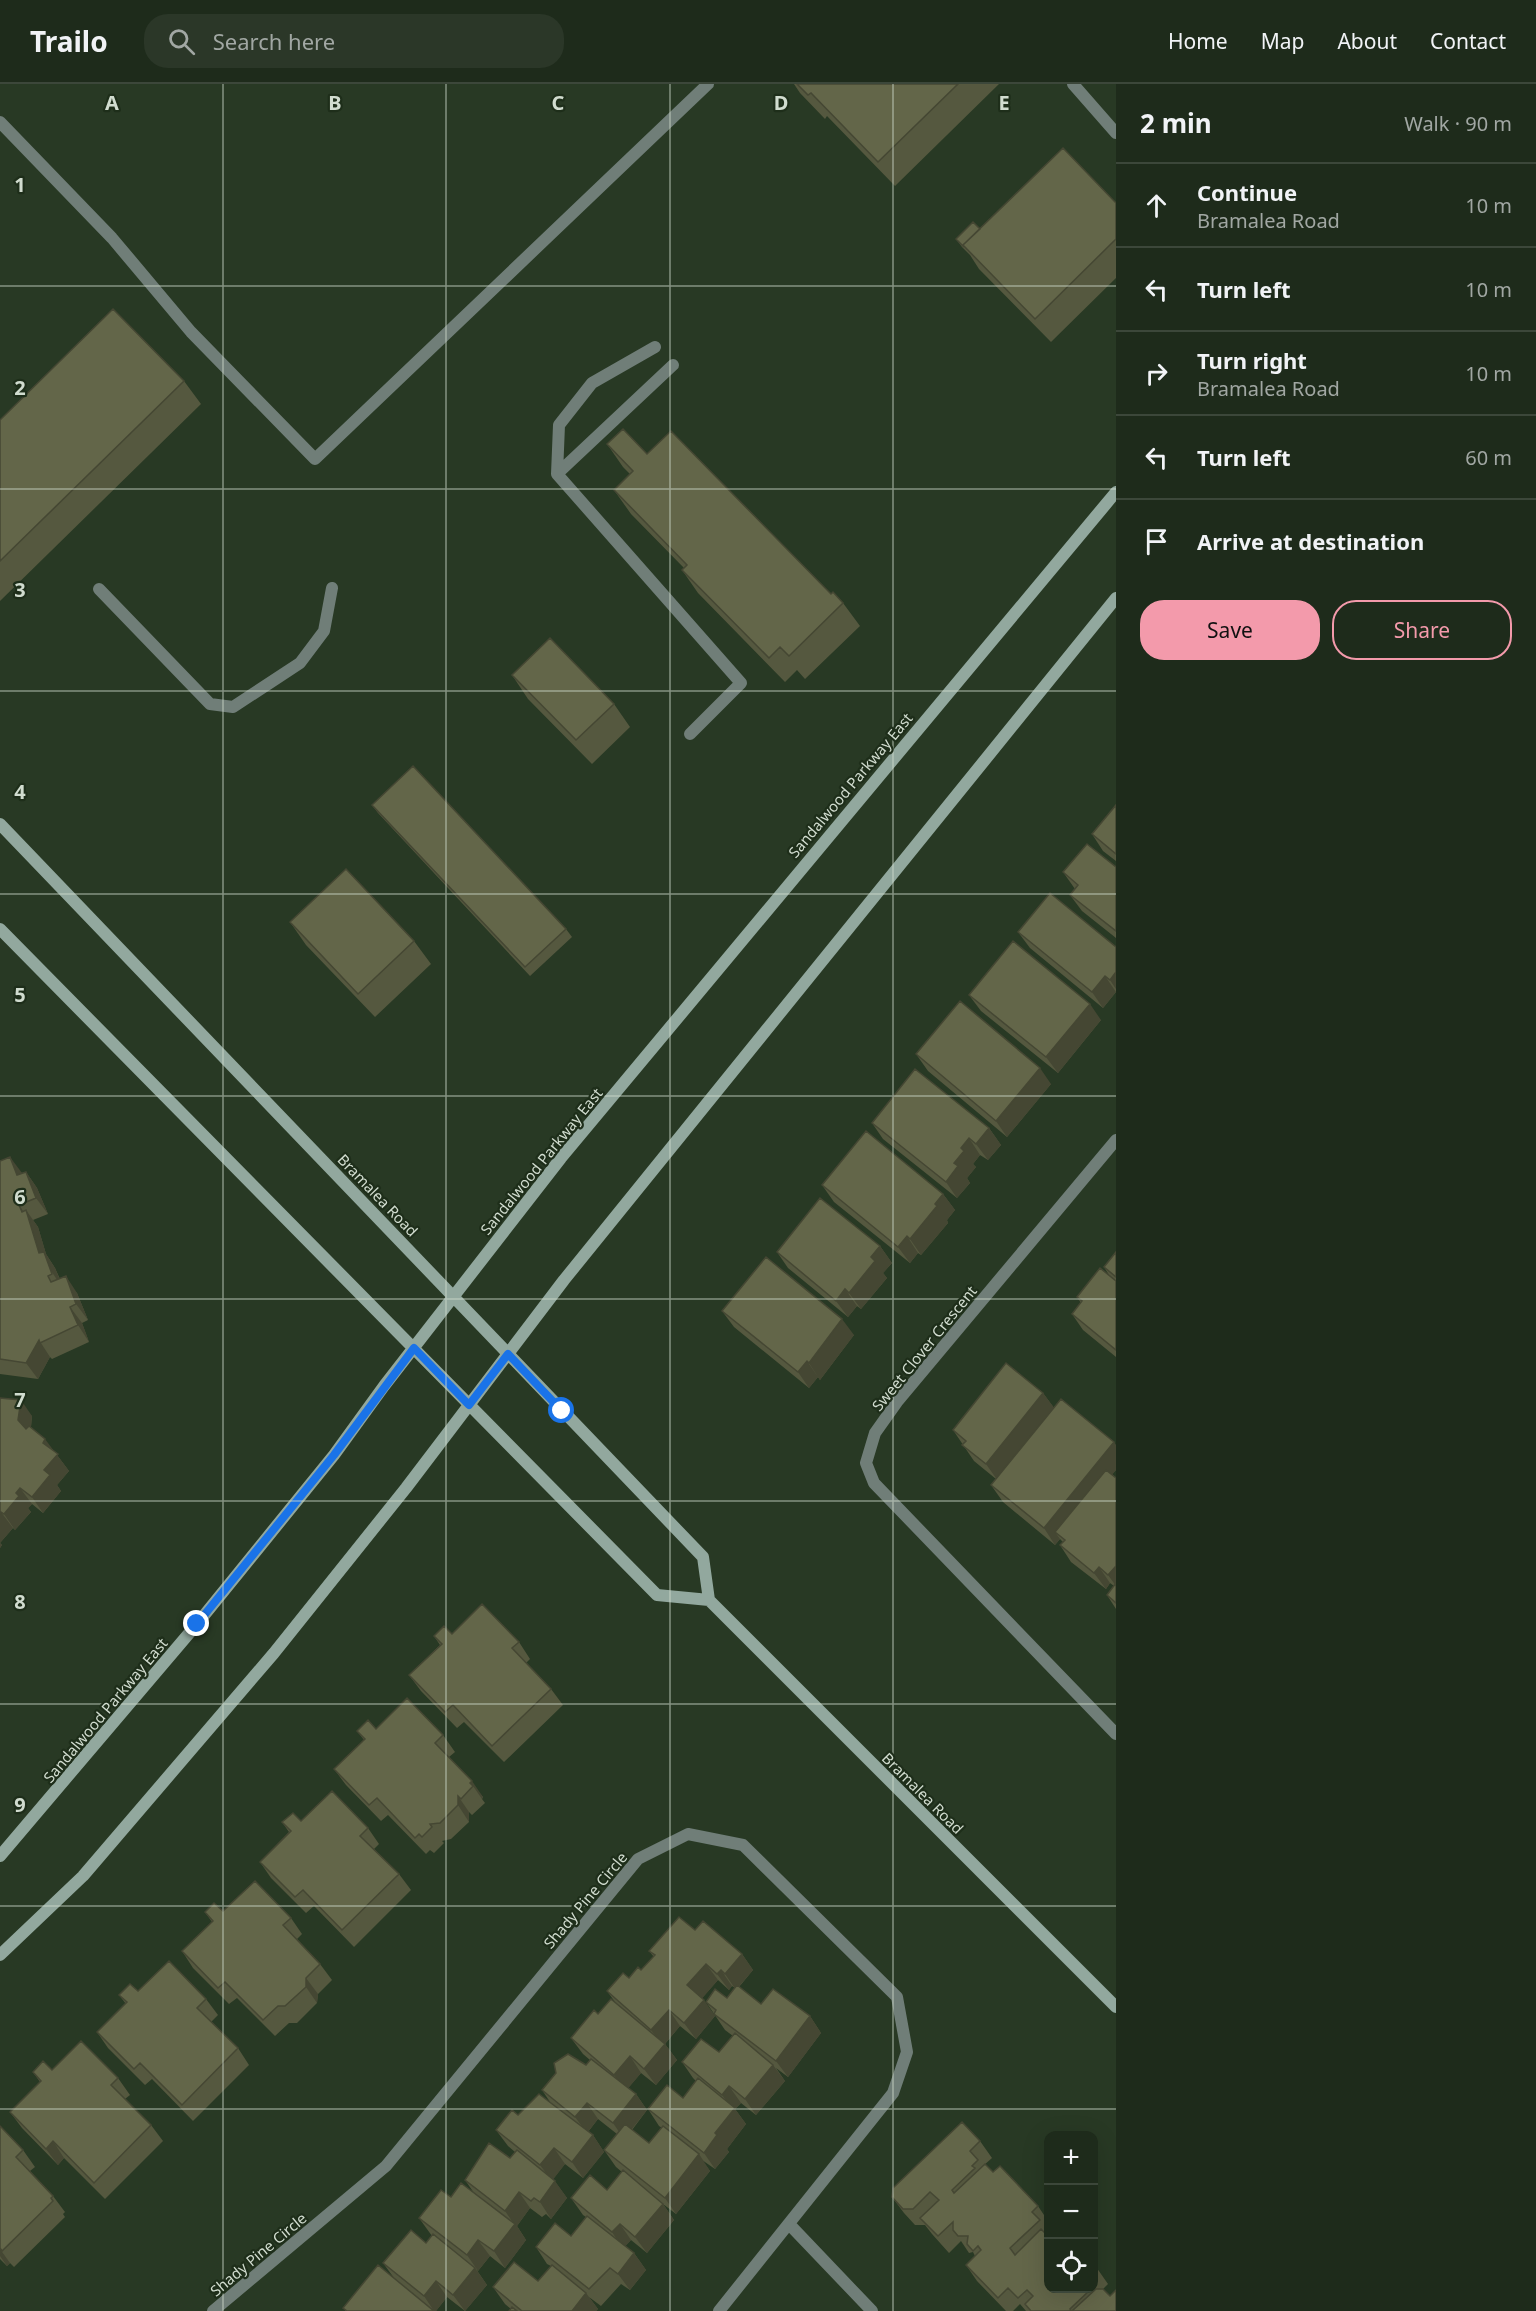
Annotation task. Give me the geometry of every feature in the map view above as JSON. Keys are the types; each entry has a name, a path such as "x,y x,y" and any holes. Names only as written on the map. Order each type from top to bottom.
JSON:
{"main road":[{"name":"Sandalwood Parkway East","path":"0,1856 197,1624 320,1473 561,1158 1116,492"},
{"path":"0,1956 83,1876 258,1671 406,1488 564,1280 1116,598"},
{"name":"Bramalea Road","path":"0,824 703,1557 709,1600 1116,2007"},
{"path":"0,929 657,1594 709,1600"}],"street":[{"path":"0,122 112,238 190,332 315,459 708,84"},
{"path":"1073,84 1116,133"},
{"path":"655,347 592,383 559,425 557,474 741,683 690,734"},
{"path":"557,474 673,365"},
{"path":"99,590 210,704 233,707 300,663 324,631 332,588"},
{"name":"Sweet Clover Crescent","path":"1116,1140 897,1402 875,1433 866,1463 874,1483 1116,1734"},
{"name":"Shady Pine Circle","path":"213,2311 386,2166 638,1859 688,1833 743,1845 897,1996 907,2052 893,2093 719,2311"},
{"path":"789,2224 872,2311"}],"building":[{"path":"797,84 958,84 878,162 811,93 808,95"},
{"path":"1063,148 1116,203 1116,239 1035,319 963,245"},
{"path":"973,222 980,229 963,245 964,247 956,239"},
{"path":"113,309 184,381 0,561 0,420"},
{"path":"623,429 647,454 671,431 831,594 833,592 843,603 789,656 780,647 769,658 682,570 687,565 614,490 633,471 607,444"},
{"path":"550,638 614,704 576,740 512,675"},
{"path":"413,766 566,929 525,967 372,805"},
{"path":"1116,805 1116,854 1092,834"},
{"path":"1087,844 1116,867 1116,931 1070,895 1078,885 1063,872"},
{"path":"346,869 414,941 358,994 290,922"},
{"path":"1050,893 1116,947 1116,972 1110,980 1105,976 1092,992 1018,932"},
{"path":"1013,941 1090,1004 1046,1057 969,995"},
{"path":"960,1001 1040,1068 996,1121 916,1054"},
{"path":"915,1069 989,1128 976,1144 969,1138 961,1148 964,1151 954,1163 958,1166 946,1182 872,1123"},
{"path":"866,1131 943,1194 935,1204 937,1206 910,1239 907,1236 898,1247 822,1185"},
{"path":"10,1157 17,1175 26,1172 36,1198 19,1205 22,1212 26,1210 39,1253 44,1252 52,1274 48,1276 51,1282 66,1276 76,1304 70,1307 78,1325 40,1343 39,1340 26,1363 0,1359 0,1161"},
{"path":"820,1198 880,1246 871,1257 875,1261 849,1293 845,1289 836,1301 777,1252"},
{"path":"1116,1252 1116,1277 1104,1267"},
{"path":"766,1257 842,1319 809,1363 807,1361 798,1372 722,1311"},
{"path":"1100,1268 1116,1281 1116,1350 1072,1314 1082,1301 1077,1297"},
{"path":"1006,1363 1043,1393 986,1464 962,1445 966,1441 953,1430"},
{"path":"0,1398 21,1400 18,1420 26,1429 29,1426 45,1439 43,1443 58,1454 44,1470 50,1475 32,1497 20,1488 16,1493 19,1496 4,1514 1,1512 0,1514"},
{"path":"1061,1399 1114,1442 1044,1528 991,1485"},
{"path":"1106,1470 1116,1478 1116,1566 1108,1575 1099,1567 1094,1573 1060,1545 1065,1540 1055,1532"},
{"path":"1116,1583 1116,1603 1107,1595"},
{"path":"482,1604 519,1642 512,1648 551,1689 492,1746 453,1705 445,1712 409,1675 442,1644 434,1636 444,1626 452,1634"},
{"path":"407,1698 443,1735 435,1743 472,1781 470,1783 473,1786 461,1799 458,1796 458,1805 440,1823 430,1824 432,1827 422,1837 419,1834 415,1838 377,1798 369,1805 334,1769 365,1739 357,1731 368,1720 376,1729"},
{"path":"332,1791 368,1828 360,1836 399,1874 342,1930 303,1890 295,1897 260,1862 291,1831 282,1822 293,1813 301,1821"},
{"path":"255,1881 291,1918 283,1925 320,1964 306,1978 306,1987 285,2006 278,2006 263,2020 225,1982 218,1988 182,1951 213,1921 205,1912 214,1903 223,1911"},
{"path":"679,1917 695,1930 703,1921 742,1954 725,1974 721,1970 717,1974 706,1964 687,1985 704,2000 684,2023 669,2010 651,2030 607,1991 623,1973 629,1978 638,1967 641,1970 655,1955 649,1951"},
{"path":"169,1961 206,1999 197,2008 238,2048 182,2105 140,2063 134,2069 97,2032 127,2002 119,1995 130,1984 138,1991"},
{"path":"737,1985 761,2004 773,1989 810,2016 776,2061 714,2014 716,2010 706,2002 715,1989 727,1998"},
{"path":"611,1999 665,2044 644,2069 630,2056 614,2075 571,2038 594,2010 598,2014"},
{"path":"735,2033 773,2065 745,2099 729,2086 722,2095 682,2062 701,2039 719,2052"},
{"path":"81,2041 118,2078 111,2085 151,2125 94,2183 53,2141 46,2149 10,2112 41,2081 33,2072 43,2061 52,2070"},
{"path":"568,2054 586,2065 591,2059 636,2094 613,2123 587,2103 575,2117 542,2090 556,2073 554,2063"},
{"path":"698,2078 735,2108 715,2133 717,2135 704,2153 648,2109 667,2085 683,2098"},
{"path":"539,2094 593,2135 572,2162 554,2148 540,2165 496,2130 512,2110 518,2115"},
{"path":"962,2122 980,2141 970,2151 978,2160 972,2166 975,2168 952,2190 954,2193 985,2164 993,2172 1000,2166 1038,2206 1032,2212 1040,2220 1010,2248 1015,2255 1041,2229 1044,2232 1044,2293 1087,2293 1070,2309 1071,2311 1031,2311 1025,2304 1033,2296 1027,2290 1018,2298 1008,2288 998,2298 966,2265 981,2250 978,2246 973,2251 967,2244 968,2236 958,2236 953,2230 953,2222 938,2236 920,2218 939,2200 930,2192 913,2209 903,2209 892,2197 893,2188"},
{"path":"625,2124 649,2143 663,2126 699,2154 665,2198 604,2150"},
{"path":"0,2126 23,2150 16,2157 53,2196 51,2198 53,2201 2,2251 0,2248"},
{"path":"489,2143 510,2158 517,2150 555,2181 540,2202 534,2198 531,2201 519,2192 505,2211 465,2180"},
{"path":"623,2170 663,2204 635,2237 620,2224 612,2232 571,2198 590,2175 607,2190"},
{"path":"461,2183 515,2224 494,2251 478,2240 467,2255 419,2218 441,2190 451,2197"},
{"path":"587,2216 634,2253 618,2274 610,2268 589,2289 536,2247 555,2223 571,2236"},
{"path":"411,2230 426,2243 433,2234 475,2268 453,2295 436,2281 424,2296 383,2263"},
{"path":"514,2262 538,2281 552,2265 586,2293 572,2311 522,2311 493,2287"},
{"path":"378,2265 434,2311 347,2311 343,2308"},
{"path":"1098,2289 1103,2289 1110,2296 1116,2290 1116,2311 1072,2311 1092,2293 1098,2293"}],"route":[{"path":"197,1624 334,1455 414,1348 469,1405 508,1354 562,1411"}]}
